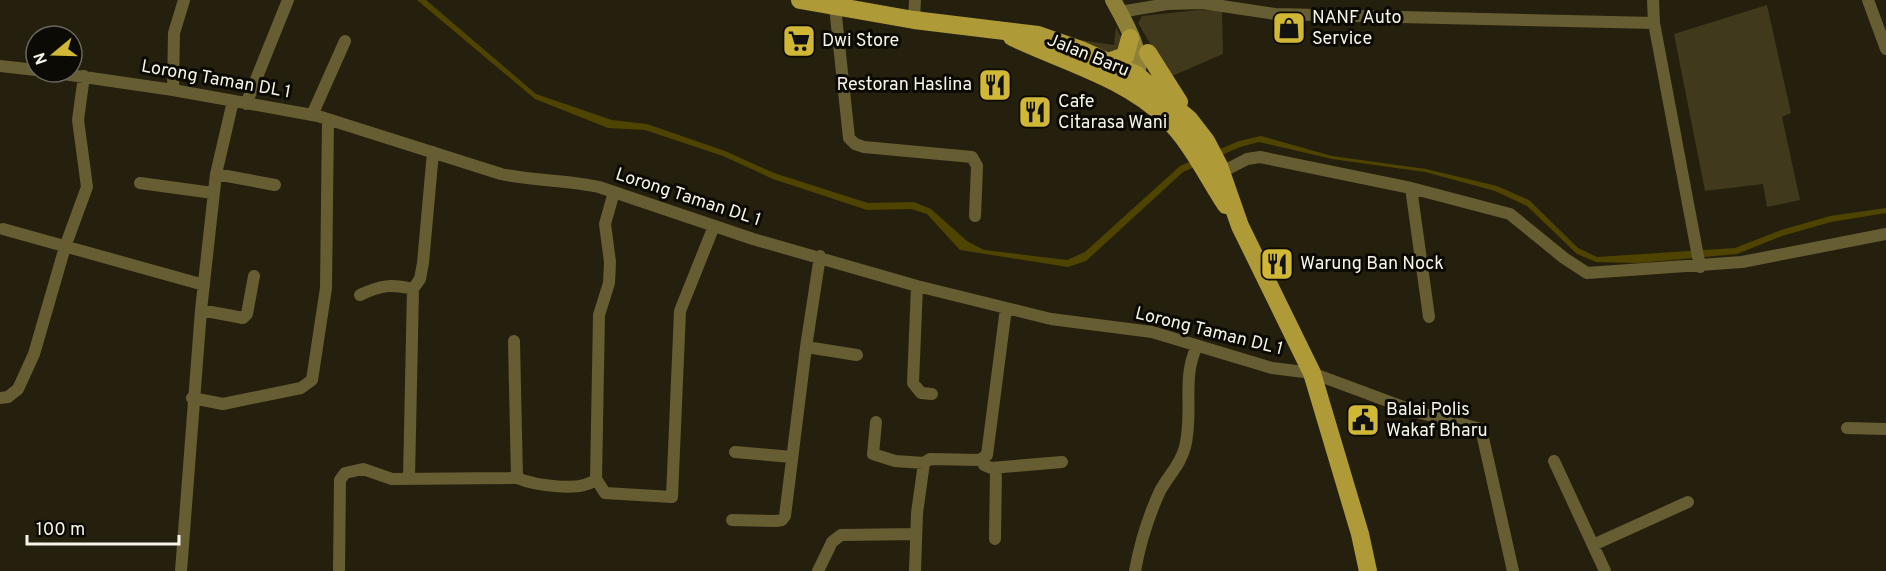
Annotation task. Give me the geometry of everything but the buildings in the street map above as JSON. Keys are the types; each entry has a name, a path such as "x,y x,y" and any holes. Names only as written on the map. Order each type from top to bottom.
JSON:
{"main road":[{"name":"Jalan Baru","path":"800,0 914,20 999,31 1141,80 1190,119 1206,141 1222,172 1240,226"},
{"path":"1108,70 1125,56 1130,38"},
{"path":"1148,53 1190,119"},
{"name":"Jalan Baru","path":"1108,70 1154,107 1187,143 1240,226"},
{"path":"1141,80 1154,107"},
{"path":"1240,226 1312,373 1360,534 1368,571"}],"street":[{"path":"173,90 174,33 183,0"},
{"path":"246,104 288,0"},
{"path":"914,20 915,0"},
{"path":"1653,0 1654,23 1699,263"},
{"path":"1868,0 1886,49"},
{"path":"1116,6 1202,3 1275,14 1654,23"},
{"path":"1116,6 1138,56 1141,80"},
{"path":"1116,6 1137,33 1148,53 1149,73 1141,80"},
{"path":"835,7 849,138 855,144 864,147 972,157 977,166 975,216"},
{"path":"312,115 345,41"},
{"path":"0,66 24,69"},
{"name":"Lorong Taman DL 1","path":"84,76 312,115 525,179 579,182 714,226 917,286 1051,319 1152,332 1272,368 1312,373 1417,412 1481,429 1513,571"},
{"path":"0,398 8,397 18,388 34,354 65,247 87,187 78,120 83,84"},
{"path":"182,571 192,398 213,193 233,101"},
{"path":"192,398 224,404 301,388 312,380 326,288 328,119"},
{"path":"409,478 413,289 420,279 423,263 433,152"},
{"path":"1222,172 1247,159 1260,157 1411,188 1510,214 1564,258 1587,273 1699,263 1742,262 1886,234"},
{"path":"216,174 275,185"},
{"path":"140,183 213,193"},
{"path":"1411,188 1429,317"},
{"path":"614,192 606,224 610,262 609,283 599,315 596,479 605,494 672,497 680,311 714,226"},
{"path":"3,229 204,285"},
{"path":"732,520 782,520 785,516 820,256"},
{"path":"201,310 242,318 247,314 254,276"},
{"path":"360,295 381,285 391,284 413,289"},
{"path":"917,286 913,383 921,393 932,394"},
{"path":"982,459 988,451 1006,308"},
{"path":"514,341 517,478"},
{"path":"1135,571 1145,530 1161,490 1185,448 1189,425 1187,380 1190,362 1197,346"},
{"path":"806,347 857,355"},
{"path":"876,422 873,454 895,461 924,463 930,459 982,459"},
{"path":"1847,428 1886,429"},
{"path":"735,452 792,457"},
{"path":"982,459 984,465 996,468 1062,462"},
{"path":"1554,461 1605,571"},
{"path":"915,571 916,534 924,463"},
{"path":"339,571 340,480 345,473 363,468 383,477 517,478 534,485 584,486 596,479"},
{"path":"995,539 996,468"},
{"path":"1593,545 1688,502"},
{"path":"818,571 832,543 841,535 916,534"}],"shaded area":[{"path":"417,0 426,0 536,94 612,120 647,124 725,151 774,173 868,203 914,202 931,209 967,241 984,250 1067,260 1085,252 1180,166 1239,141 1261,136 1332,156 1426,169 1497,186 1529,200 1578,248 1597,257 1735,248 1781,230 1830,216 1886,208 1886,213 1831,222 1782,236 1737,254 1638,263 1596,262 1577,254 1527,206 1495,191 1425,172 1332,159 1259,142 1240,147 1183,172 1086,261 1068,267 960,250 927,214 911,209 867,210 773,179 723,156 645,130 608,128 535,99"},
{"path":"1767,5 1791,113 1782,117 1800,200 1767,207 1763,184 1705,191 1674,34"},
{"path":"1198,10 1222,11 1223,54 1170,77 1138,23 1142,16"},
{"path":"1116,27 1122,39 1121,52 1108,56 1076,43 1080,40 1114,45"}],"place":[{"name":"NANF Auto Service","path":"1289,28"},
{"name":"Dwi Store","path":"799,41"},
{"name":"Restoran Haslina","path":"995,85"},
{"name":"Cafe Citarasa Wani","path":"1035,112"},
{"name":"Warung Ban Nock","path":"1277,264"},
{"name":"Balai Polis Wakaf Bharu","path":"1363,420"}]}
